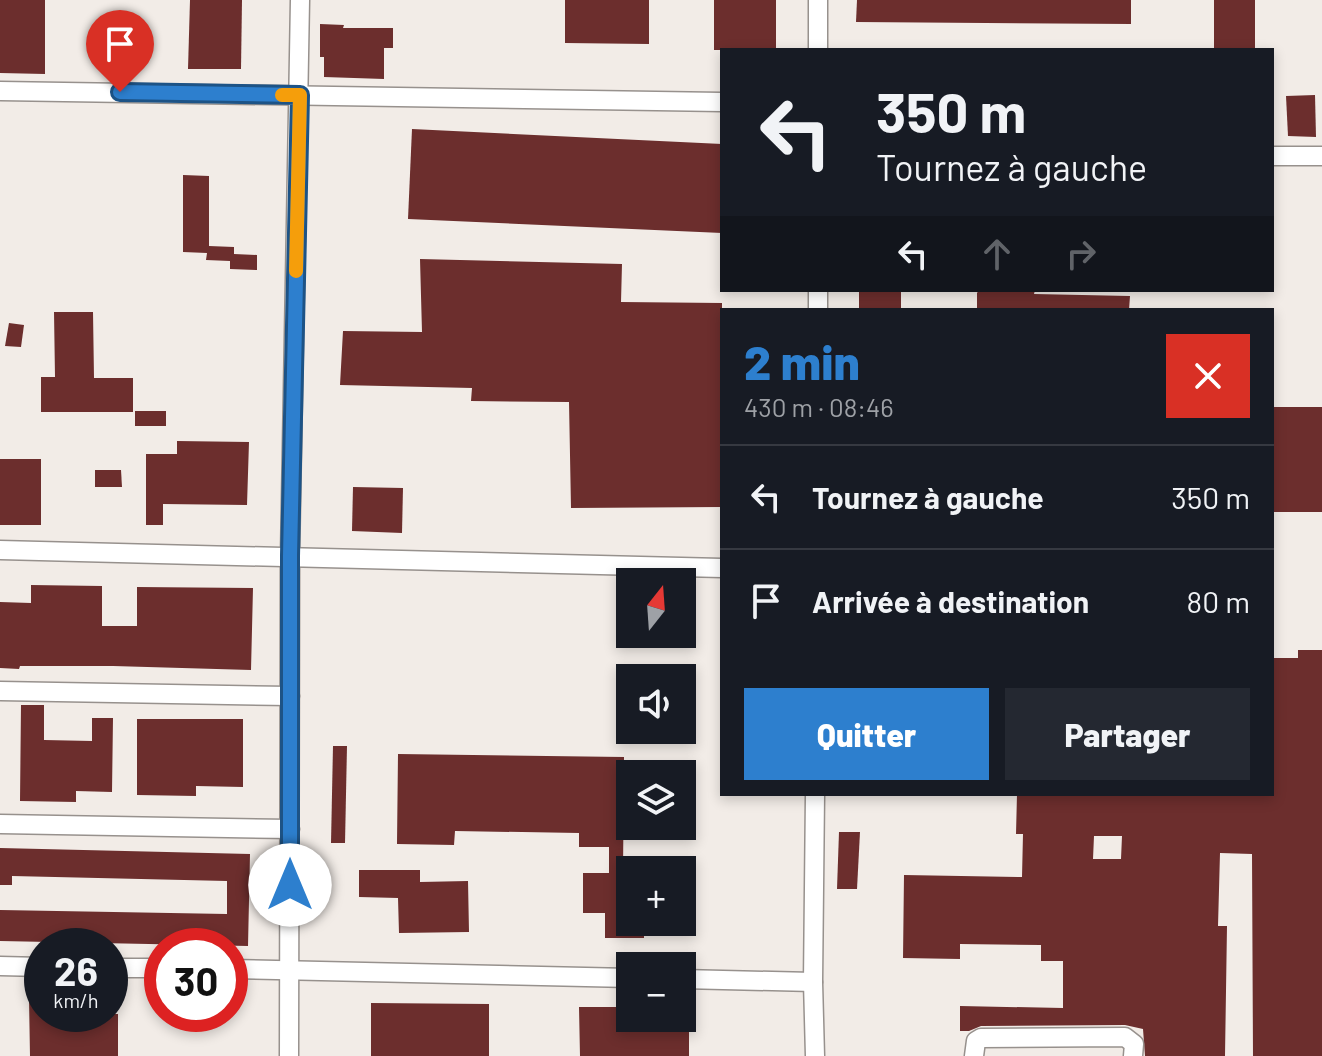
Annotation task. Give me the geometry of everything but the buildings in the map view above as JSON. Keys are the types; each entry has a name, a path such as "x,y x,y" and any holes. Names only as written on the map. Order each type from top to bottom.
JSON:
{"street":[{"path":"289,1056 290,556 300,0"},
{"path":"818,0 818,48"},
{"path":"0,91 720,102"},
{"path":"1274,156 1322,156"},
{"path":"0,550 720,568"},
{"path":"0,691 290,696"},
{"path":"815,796 815,1056"},
{"path":"0,824 290,829"},
{"path":"0,966 24,967"},
{"path":"248,969 616,978"},
{"path":"696,979 813,982"},
{"path":"974,1056 976,1041 981,1038 1125,1037 1134,1044 1133,1056"}],"slow traffic":[{"path":"282,95 300,95 296,271"}],"route":[{"path":"120,92 300,95 290,556 290,885"}]}
